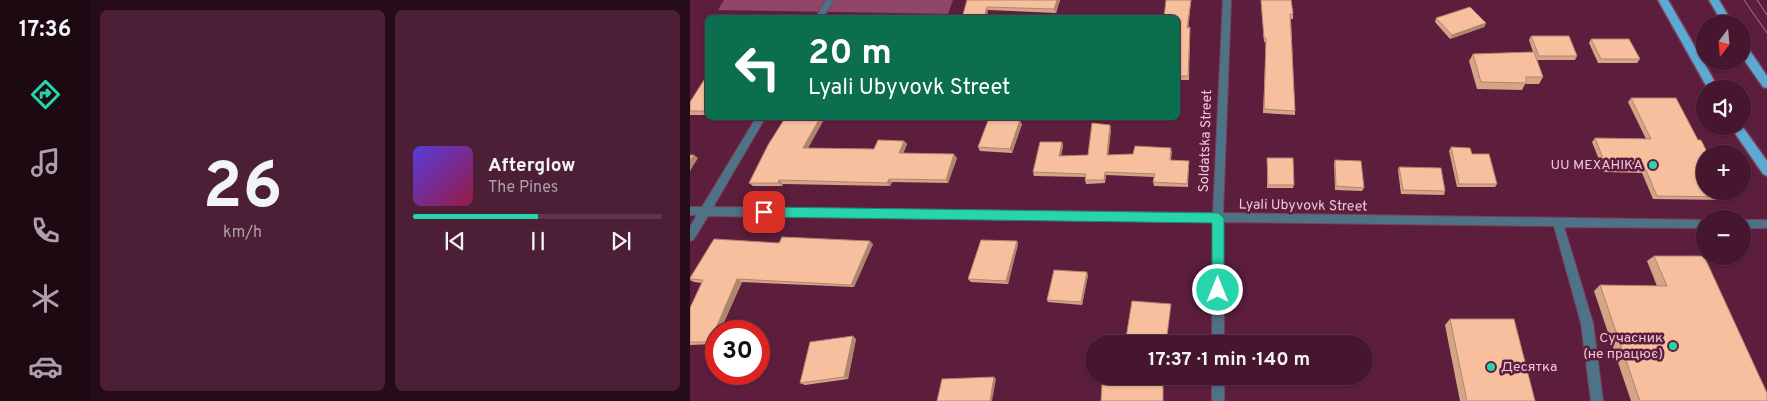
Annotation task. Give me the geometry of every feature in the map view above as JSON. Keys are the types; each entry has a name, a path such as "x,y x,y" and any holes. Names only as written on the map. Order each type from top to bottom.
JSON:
{"main road":[{"path":"1663,0 1709,80"},
{"path":"1714,0 1723,15"},
{"path":"1751,61 1767,84"},
{"path":"1742,135 1767,171"}],"street":[{"path":"821,15 830,0"},
{"name":"Soldatska Street","path":"1218,335 1218,218 1227,0"},
{"path":"690,236 759,120"},
{"name":"Lyali Ubyvovk Street","path":"690,211 1696,224"},
{"path":"1558,222 1587,323 1597,401"},
{"path":"1751,224 1767,224"},
{"path":"1218,385 1218,401"}],"shaded area":[{"path":"724,0 953,0 948,14 718,10"}],"building":[{"path":"967,0 1057,0 1054,9 987,7 985,15 963,15"},
{"path":"1166,0 1191,0 1187,28 1190,27 1188,76 1180,76 1180,15 1164,15"},
{"path":"1261,0 1291,0 1293,14 1290,14 1295,111 1264,109 1266,38 1264,38"},
{"path":"1470,7 1486,23 1452,35 1436,18"},
{"path":"1531,36 1569,36 1577,56 1539,56"},
{"path":"1591,39 1629,39 1640,59 1601,59"},
{"path":"1534,52 1543,77 1526,77 1526,83 1481,82 1473,54"},
{"path":"704,80 705,111 690,111 690,102"},
{"name":"UU МЕХАНІКА","path":"1631,98 1676,98 1698,140 1701,140 1704,145 1696,145 1696,197 1657,196 1646,170 1607,169 1595,138 1651,139"},
{"path":"784,120 819,120 803,148 874,149 878,140 904,141 899,153 954,154 946,180 889,179 887,183 779,180 778,183 749,183 768,145"},
{"path":"988,120 1020,120 1010,149 978,147"},
{"path":"1092,123 1110,125 1107,155 1133,154 1135,146 1171,148 1170,160 1189,161 1187,184 1153,182 1155,174 1105,172 1104,180 1085,180 1086,174 1033,172 1040,142 1062,142 1059,156 1088,155"},
{"path":"1451,147 1470,148 1472,154 1489,154 1497,184 1459,184"},
{"path":"1267,158 1293,158 1294,185 1268,185"},
{"path":"1335,160 1361,161 1364,188 1336,186"},
{"path":"1399,167 1441,168 1445,191 1403,190"},
{"path":"782,237 870,241 851,285 737,279 719,320 705,320 705,342 690,342 690,308 703,280 690,278 714,239 779,243"},
{"path":"981,240 1017,241 1006,281 968,279"},
{"name":"Сучасник (не працює)","path":"1654,256 1696,256 1696,265 1708,265 1767,393 1767,401 1640,401 1600,285 1667,286"},
{"path":"1054,270 1087,272 1081,302 1047,300"},
{"path":"1132,301 1171,304 1167,335 1126,335"},
{"path":"1450,319 1514,319 1535,401 1467,401"},
{"path":"853,336 844,377 800,383 810,342"},
{"path":"994,377 990,401 937,401 942,379"},
{"path":"1102,385 1163,385 1163,401 1101,401"}],"tram line":[{"path":"1744,0 1767,33"},
{"path":"1757,0 1767,15"}],"place":[{"name":"UU МЕХАНІКА","path":"1653,165"},
{"name":"Сучасник (не працює)","path":"1673,346"},
{"name":"Десятка","path":"1491,367"}],"route":[{"path":"764,212 1218,218 1218,290"}]}
